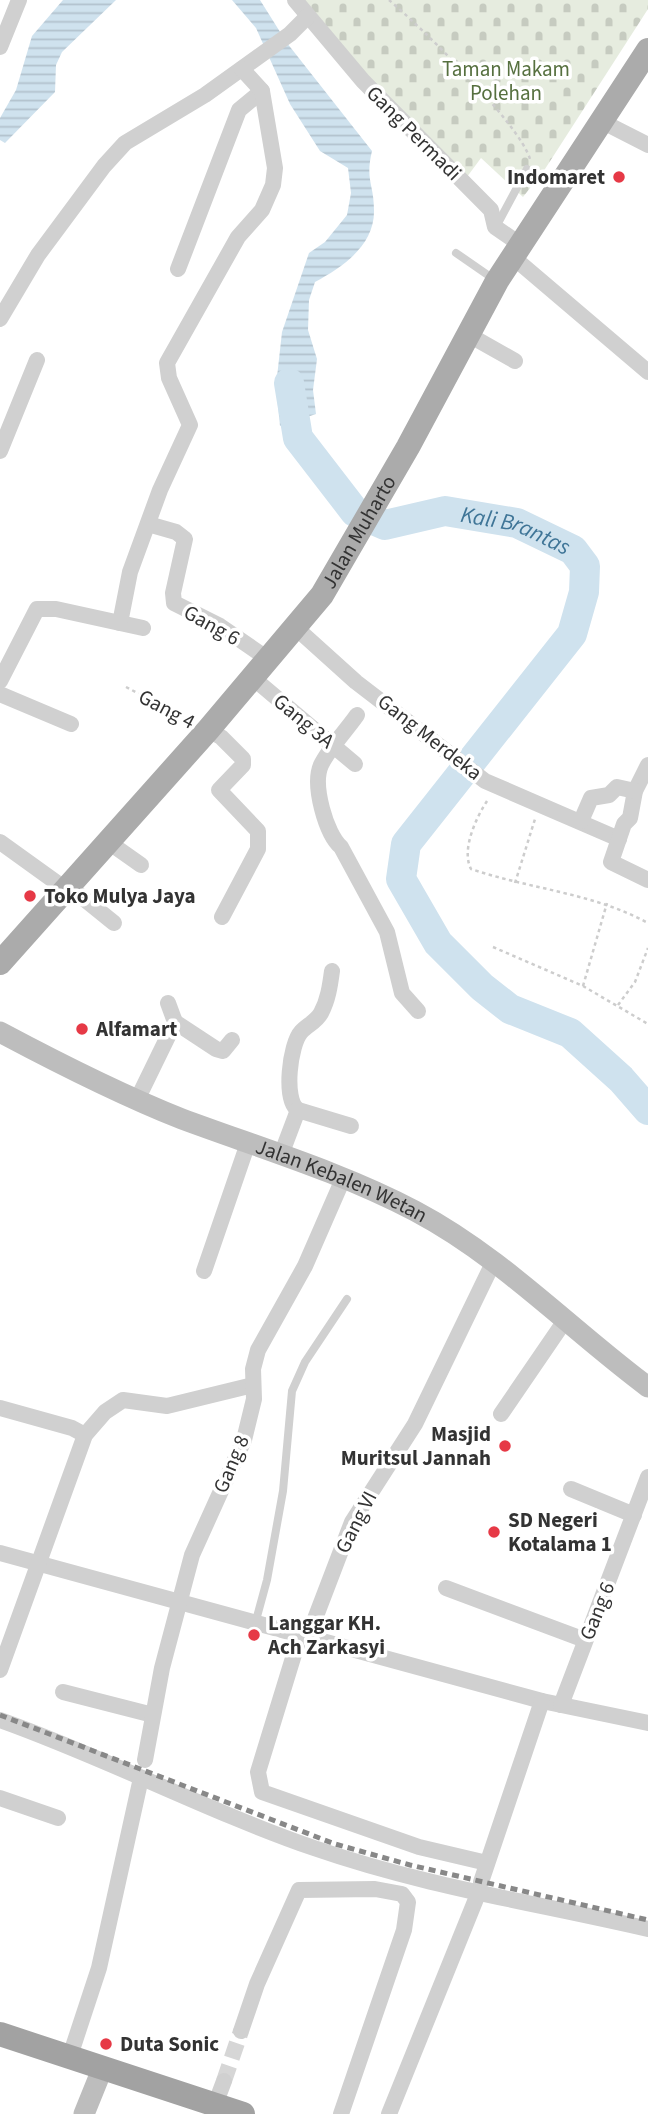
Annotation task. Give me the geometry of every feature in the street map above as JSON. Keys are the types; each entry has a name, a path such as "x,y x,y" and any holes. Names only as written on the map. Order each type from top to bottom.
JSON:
{"highway":[{"path":"0,2034 103,2067 209,2107 243,2114"}],"main road":[{"name":"Jalan Muharto","path":"0,963 65,887 208,730 322,595 408,447 498,281 648,50"},
{"name":"Jalan Kebalen Wetan","path":"0,1032 93,1082 343,1179 415,1211 523,1282 611,1360 648,1387"},
{"path":"84,2114 103,2067"}],"street":[{"path":"0,47 19,0"},
{"name":"Gang Permadi","path":"295,0 363,81 491,210 495,227 517,251 648,372"},
{"path":"0,320 6,290 125,143 242,69 290,34 308,16"},
{"path":"120,623 124,595 148,524 190,425 169,378 169,357 238,237 262,211 273,185 275,168 262,91 242,69"},
{"path":"178,269 239,110 262,91"},
{"path":"603,122 648,145"},
{"path":"469,335 515,361"},
{"path":"0,451 37,360"},
{"name":"Gang 6","path":"148,524 176,531 185,539 173,593 174,603 219,626 260,668"},
{"path":"0,681 37,609 56,609 143,628"},
{"name":"Gang Merdeka","path":"295,627 446,754 492,783 619,839"},
{"name":"Gang 3A","path":"260,668 335,747 355,764"},
{"path":"0,694 71,724"},
{"path":"357,715 319,771 327,829 332,840 341,847 387,932 402,993 418,1011"},
{"path":"208,730 221,737 243,759 243,765 219,790 258,831 261,838 258,849 222,917"},
{"path":"648,765 635,791 630,818 624,824 610,871 648,880"},
{"path":"581,821 590,798 609,795 617,787 635,791"},
{"path":"107,841 141,865"},
{"path":"0,842 114,923"},
{"path":"332,971 327,1000 318,1017 300,1033 295,1046 289,1096 298,1110 351,1126"},
{"path":"168,1003 175,1022 216,1049 223,1051 232,1040"},
{"path":"137,1100 175,1022"},
{"path":"281,1155 298,1110"},
{"path":"204,1271 248,1143"},
{"name":"Gang 8","path":"145,1760 177,1603 192,1555 244,1440 254,1399 253,1368 262,1340 305,1266 343,1179"},
{"name":"Gang VI","path":"488,1863 419,1847 262,1792 258,1772 304,1636 352,1522 415,1424 493,1264"},
{"path":"500,1413 566,1319"},
{"path":"0,1670 85,1435 112,1405 123,1400 167,1406 253,1385"},
{"path":"0,1408 72,1428 85,1435"},
{"name":"Gang 6","path":"561,1705 648,1477"},
{"path":"571,1489 634,1515"},
{"path":"0,1553 129,1586 177,1603 542,1701 647,1720"},
{"path":"446,1588 585,1640"},
{"path":"63,1692 153,1715"},
{"path":"389,2114 480,1888 542,1701"},
{"path":"0,1720 311,1847 400,1875 480,1888 648,1929"},
{"path":"71,2056 99,1968 141,1778"},
{"path":"0,1798 58,1818"},
{"path":"241,2031 257,1984 299,1890 375,1889 402,1894 408,1902 404,1930 341,2114"},
{"path":"209,2107 224,2081"}],"lane":[{"path":"495,227 527,169"},
{"path":"456,253 498,281"},
{"path":"255,1624 267,1580 283,1491 292,1391 305,1362 346,1299"}],"path":[{"path":"389,0 500,114 527,149 530,159 527,169"},
{"name":"Gang 4","path":"127,687 208,730"},
{"path":"492,783 478,815 468,860 471,869 516,883 607,903 648,923"},
{"path":"516,883 540,803"},
{"path":"583,986 607,903"},
{"path":"493,947 583,986 648,1024"},
{"path":"618,1005 635,982 648,948"}],"green space":[{"name":"Taman Makam Polehan","path":"287,0 648,0 648,9 545,169 523,197 481,158 461,185 329,37"}],"water":[{"path":"63,0 116,0 62,52 56,65 55,92 5,143 0,140 0,118 16,90 32,36"},
{"path":"232,0 260,0 287,43 372,151 370,176 374,210 369,234 346,262 315,282 309,300 308,330 317,359 313,390 316,414 280,426 276,386 282,332 309,253 325,242 347,215 351,193 348,168 320,151 290,104 256,28"}],"waterway":[{"name":"Kali Brantas","path":"289,383 298,438 355,512 385,525 445,511 517,523 573,550 585,566 584,592 572,634 406,844 401,879 438,943 482,987 510,1009 570,1033 621,1079 648,1110"}],"tunnel":[{"path":"224,2081 241,2031"}],"railway":[{"path":"0,1715 335,1844 410,1865 648,1920"}],"place":[{"name":"Indomaret","path":"619,177"},
{"name":"Toko Mulya Jaya","path":"30,896"},
{"name":"Alfamart","path":"82,1029"},
{"name":"Masjid Muritsul Jannah","path":"505,1446"},
{"name":"SD Negeri Kotalama 1","path":"494,1532"},
{"name":"Langgar KH. Ach Zarkasyi","path":"254,1635"},
{"name":"Duta Sonic","path":"106,2044"}]}
